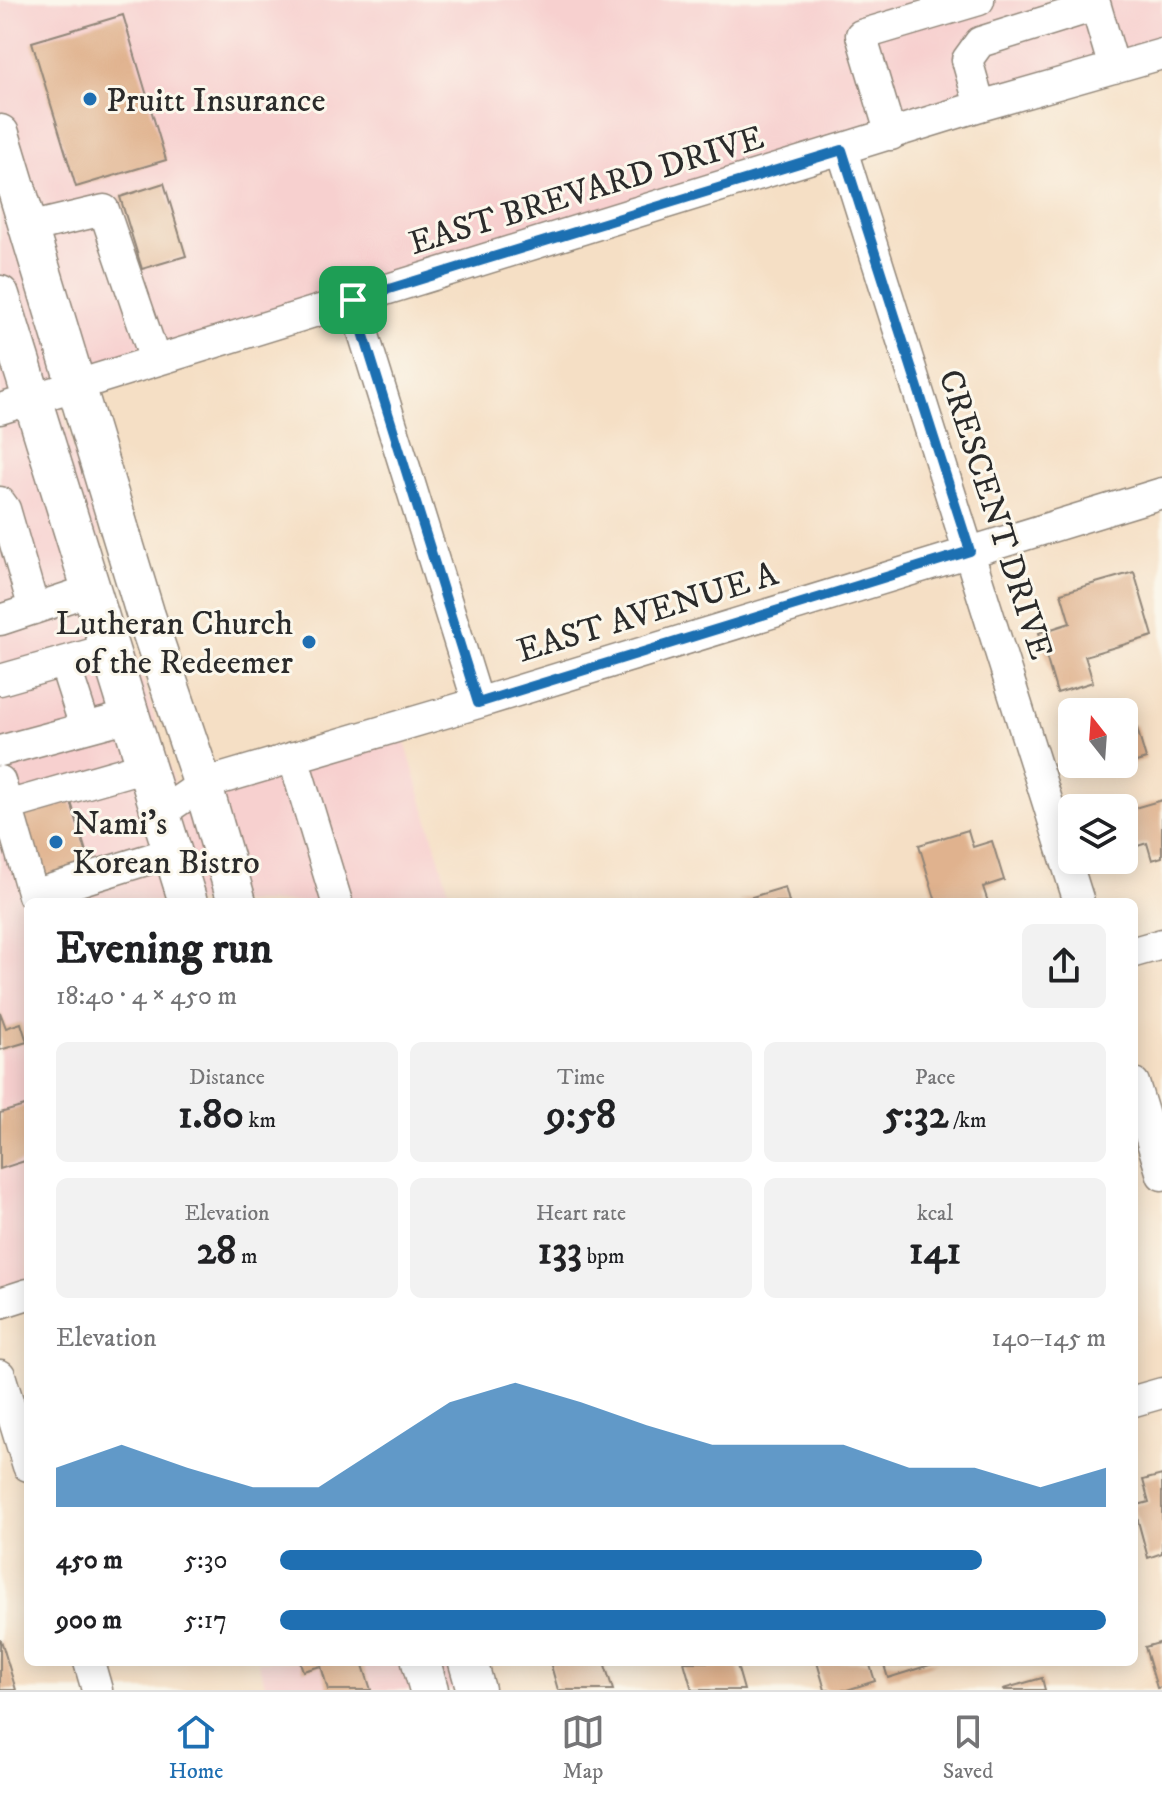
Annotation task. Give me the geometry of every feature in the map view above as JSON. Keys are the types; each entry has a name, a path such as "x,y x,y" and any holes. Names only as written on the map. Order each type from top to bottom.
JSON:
{"main road":[{"path":"0,134 145,613 203,784 236,898"},
{"path":"0,295 16,404 91,590 187,898"},
{"path":"422,1666 429,1690"},
{"path":"469,1666 476,1690"}],"street":[{"path":"891,135 861,35 979,0"},
{"path":"980,106 967,60 980,42 1094,3 1114,68"},
{"name":"EAST BREVARD DRIVE","path":"16,404 980,106 1162,54"},
{"name":"CRESCENT DRIVE","path":"842,150 1078,898"},
{"path":"28,228 104,210 155,360"},
{"path":"353,300 478,703"},
{"name":"EAST AVENUE A","path":"161,813 203,784 1162,493"},
{"path":"0,502 5,509 34,609"},
{"path":"0,620 91,590"},
{"path":"0,680 109,649"},
{"path":"64,662 85,727"},
{"path":"0,751 130,716"},
{"path":"293,757 336,898"},
{"path":"146,766 4,794 33,895 172,852"},
{"path":"1138,951 1162,944"},
{"path":"1138,1096 1162,1175"},
{"path":"0,1303 24,1295"},
{"path":"0,1375 24,1453"},
{"path":"1138,1400 1162,1393"},
{"path":"90,1666 97,1690"}],"shaded area":[{"path":"0,0 1162,0 1162,54 59,400 178,796 404,738 451,898 24,898 24,1295 0,1303"},
{"path":"259,1666 477,1666 484,1690 267,1690"}],"building":[{"path":"123,15 166,160 76,187 32,42"},
{"path":"164,183 186,256 142,269 120,197"},
{"path":"1134,572 1153,636 1085,656 1093,682 1057,693 1039,633 1070,623 1061,593"},
{"path":"1138,732 1146,759 1138,761"},
{"path":"1162,800 1162,857 1152,860 1147,843 1138,846 1138,807"},
{"path":"71,802 91,868 40,883 19,817"},
{"path":"968,830 973,847 992,841 1004,880 983,887 987,898 935,898 919,845"},
{"path":"785,887 788,898 749,898"},
{"path":"0,1012 6,1028 21,1023 24,1043 0,1050"},
{"path":"24,1106 24,1161 0,1169 0,1113"},
{"path":"1162,1475 1162,1553 1148,1558 1138,1521 1138,1505 1149,1502 1143,1480"},
{"path":"1,1640 16,1690 0,1690"},
{"path":"1162,1642 1162,1687 1157,1688 1145,1647"},
{"path":"301,1666 321,1666 303,1671"},
{"path":"321,1666 363,1666 371,1690 328,1690"},
{"path":"551,1666 605,1666 613,1690 558,1690"},
{"path":"685,1666 737,1666 744,1690 692,1690"},
{"path":"818,1666 870,1666 875,1681 847,1690 825,1690"},
{"path":"884,1666 926,1666 888,1678"},
{"path":"1042,1678 1045,1690 1003,1689"}],"place":[{"name":"Pruitt Insurance","path":"90,99"},
{"name":"Lutheran Church of the Redeemer","path":"309,642"},
{"name":"Nami’s Korean Bistro","path":"56,842"}],"route":[{"path":"842,150 970,551 478,703 353,300 842,150"}]}
